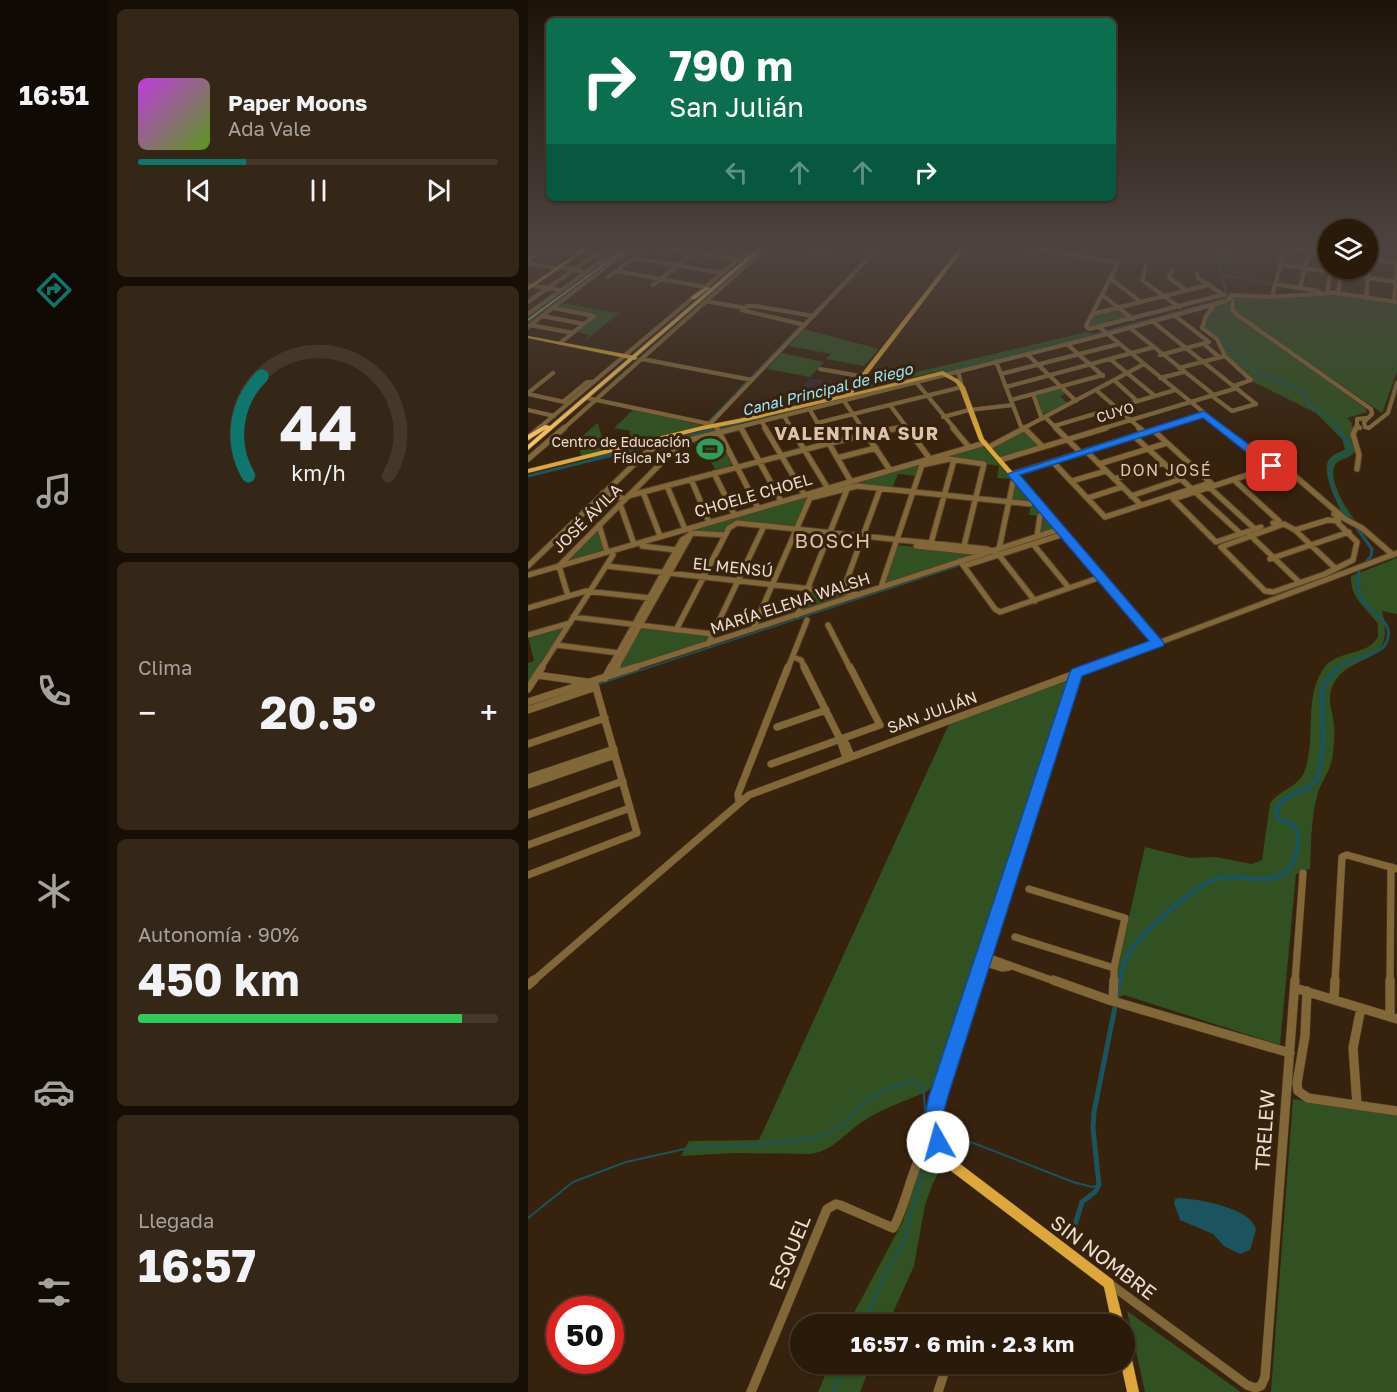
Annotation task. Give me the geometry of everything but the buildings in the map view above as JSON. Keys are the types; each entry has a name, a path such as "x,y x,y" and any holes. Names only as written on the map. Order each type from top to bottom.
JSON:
{"highway":[{"path":"528,447 587,398 684,311"},
{"path":"528,438 633,357 686,311"},
{"path":"528,447 557,417"}],"main road":[{"path":"848,395 860,376 912,311"},
{"path":"528,337 633,357"},
{"path":"528,471 938,372 946,374 962,387 979,434 1013,478 1062,531 1158,643"},
{"name":"SAN JULIÁN","path":"1077,672 1158,643"},
{"path":"938,1142 934,1124 936,1106 1077,672"},
{"name":"SIN NOMBRE","path":"938,1142 948,1159 962,1173 1109,1284"},
{"path":"1109,1284 1116,1314"},
{"path":"1129,1374 1133,1392"}],"street":[{"path":"529,326 550,311"},
{"path":"560,343 594,316 569,311"},
{"path":"528,459 597,400 633,357 680,311"},
{"path":"528,438 557,417 567,402 633,357 692,311"},
{"path":"742,311 805,325"},
{"path":"784,311 814,316"},
{"path":"711,426 819,311"},
{"path":"1094,311 1086,326 1088,328 1164,311"},
{"path":"1093,314 1104,311"},
{"path":"1123,311 1133,319"},
{"path":"528,566 650,450 1107,334 1188,311"},
{"path":"1160,378 1225,356 1217,340 1204,330 1202,325 1210,311"},
{"path":"1233,311 1370,407 1372,414 1358,418 1353,434 1359,454 1357,469"},
{"path":"1174,315 1197,332 1219,357"},
{"path":"542,316 584,324"},
{"path":"1127,328 1232,411 1256,404 1152,321"},
{"path":"529,326 573,333"},
{"path":"1099,327 1204,414 1272,466 1288,470 1347,520 1362,528 1395,554"},
{"path":"1197,332 1204,330"},
{"path":"1161,355 1206,343"},
{"path":"1067,344 1137,401"},
{"path":"1001,374 1119,344"},
{"path":"1006,387 1152,348"},
{"path":"1027,354 1076,401"},
{"name":"CUYO","path":"1000,460 1212,396 1251,381 1225,356"},
{"path":"633,357 752,380"},
{"path":"1110,359 1155,396"},
{"path":"996,361 1023,429 1043,447"},
{"name":"CHOELE CHOEL","path":"921,463 969,447 987,445 1023,429 1144,364"},
{"path":"820,369 860,376"},
{"path":"817,423 962,387 958,371"},
{"path":"528,394 553,373"},
{"path":"944,417 1012,403 1032,394 1103,375"},
{"path":"916,382 969,447"},
{"path":"1357,426 1369,428 1385,415 1397,383"},
{"path":"1096,390 1145,433"},
{"path":"1054,426 1175,390"},
{"path":"528,394 567,402"},
{"path":"1032,394 1043,418 1099,464 1141,505"},
{"path":"587,398 711,426 719,433 758,507"},
{"path":"844,401 890,470"},
{"path":"890,405 930,459"},
{"path":"1385,415 1394,415 1389,408"},
{"path":"528,410 557,417"},
{"path":"810,410 850,480"},
{"path":"999,552 1013,478 1053,462 1204,414"},
{"path":"784,416 827,487"},
{"path":"1366,417 1364,427 1369,428"},
{"path":"762,422 804,494"},
{"path":"528,426 538,429"},
{"path":"603,493 627,497 829,443 906,426"},
{"path":"741,427 781,501"},
{"path":"1153,430 1255,529"},
{"path":"1134,436 1297,583"},
{"path":"647,442 650,450"},
{"name":"JOSÉ ÁVILA","path":"568,596 559,566 682,442"},
{"path":"1099,464 1167,443"},
{"path":"837,458 876,448"},
{"path":"931,543 954,460 984,463 964,549"},
{"name":"CHOELE CHOEL","path":"528,575 610,554 660,536 689,531 734,514 850,480 921,463 954,460"},
{"path":"1053,462 1105,517 1234,480 1272,466"},
{"path":"882,587 921,463"},
{"path":"1114,479 1164,464"},
{"path":"1072,481 1106,471"},
{"path":"714,473 734,514"},
{"path":"691,479 710,522"},
{"path":"1131,496 1181,479"},
{"path":"1234,480 1337,568"},
{"path":"667,486 689,531"},
{"path":"797,615 850,487 1030,504"},
{"name":"CHOELE CHOEL","path":"796,531 810,498 850,487"},
{"path":"1088,498 1122,487"},
{"path":"842,593 880,489"},
{"path":"1194,490 1173,499 1265,591 1270,593 1337,568 1354,559 1357,542 1337,521 1328,520 1296,531"},
{"path":"643,492 660,536"},
{"path":"620,504 634,544"},
{"path":"1334,509 1332,512 1339,519 1337,521"},
{"path":"1037,536 1040,516"},
{"path":"1246,535 1255,529 1281,522"},
{"path":"1219,544 1281,522"},
{"path":"528,689 606,566 610,554 599,525"},
{"path":"676,630 727,532 736,526 999,552 1035,601"},
{"path":"708,644 764,527"},
{"path":"689,531 727,532"},
{"path":"613,675 650,598 689,531"},
{"path":"605,678 689,531"},
{"path":"753,629 796,531"},
{"name":"MARÍA ELENA WALSH","path":"999,552 1037,536 1062,531"},
{"name":"MARÍA ELENA WALSH","path":"528,710 613,675 882,587 1033,544 1062,531"},
{"path":"1272,559 1349,532"},
{"path":"896,541 931,543 985,553"},
{"path":"1033,544 1069,588"},
{"path":"642,546 676,550"},
{"name":"MARÍA ELENA WALSH","path":"962,564 992,551"},
{"name":"SAN JULIÁN","path":"1158,643 1395,554"},
{"path":"962,564 998,612 1101,577"},
{"name":"EL MENSÚ","path":"606,566 858,595"},
{"path":"528,608 590,591 650,598"},
{"path":"528,635 572,620 712,634"},
{"path":"739,802 738,794 807,620"},
{"path":"771,764 880,725 828,625"},
{"path":"556,645 619,653"},
{"path":"793,657 801,660 849,757"},
{"name":"SAN JULIÁN","path":"528,985 739,802 759,790 1077,672"},
{"path":"528,875 638,833 593,684 537,675"},
{"name":"MARÍA ELENA WALSH","path":"528,702 593,684"},
{"path":"777,727 826,710"},
{"path":"528,744 605,718"},
{"path":"528,778 614,752"},
{"path":"528,785 614,752"},
{"path":"528,815 623,781"},
{"path":"528,845 630,808"},
{"path":"1294,988 1307,991 1334,1000 1394,1018 1394,868 1347,855 1342,857 1334,1000"},
{"name":"TRELEW","path":"1258,1388 1265,1377 1303,873"},
{"path":"1029,889 1124,917 1125,923 1114,968 1113,1001"},
{"path":"1015,937 1114,968"},
{"path":"983,959 1002,968 1009,967 1113,1001 1290,1053"},
{"path":"1307,991 1305,1036 1297,1089 1300,1094 1308,1098 1397,1111"},
{"path":"1357,1105 1353,1048 1361,1008"},
{"name":"ESQUEL","path":"751,1392 828,1209 840,1205 887,1226 895,1226 905,1206 921,1154 928,1145 938,1142"},
{"name":"SIN NOMBRE","path":"1109,1284 1246,1385 1258,1388"},
{"path":"938,1392 943,1374"}],"shaded area":[{"path":"810,378 847,385 842,394 783,408"}],"green space":[{"path":"534,311 548,311 528,326 528,315"},
{"path":"571,311 619,313 580,345 590,335 576,332 596,316"},
{"path":"1121,311 1130,318 1091,328 1088,326 1095,314"},
{"path":"1231,311 1365,408 1367,412 1347,418 1352,423 1355,451 1351,456 1337,463 1333,471 1339,494 1356,521 1337,510 1340,509 1327,475 1328,462 1345,449 1342,439 1316,413 1254,382 1242,368 1226,356 1218,339 1206,331 1203,325 1210,312"},
{"path":"1236,311 1397,311 1397,371 1382,413"},
{"path":"804,329 879,349 864,366 826,359 831,354 789,346"},
{"path":"1087,332 1093,334 947,372 935,372 854,390 857,386"},
{"path":"781,353 824,362 810,377 767,369"},
{"path":"1061,388 1066,394 1060,396 1068,404 1042,415 1035,395"},
{"path":"633,410 702,426 633,443 629,434 631,431 614,428"},
{"path":"598,424 606,450 581,456 579,443 576,442"},
{"path":"1024,430 1040,446 1001,457 992,448"},
{"name":"Centro de Educación Física N° 13","path":"718,436 732,465 716,470 709,459 702,460 693,442"},
{"path":"983,446 1013,479 997,478 999,466 954,459 924,464 916,476 898,474 892,489 851,485"},
{"path":"1015,482 1054,527 1053,530 1040,533 1042,516 1029,515 1031,503 1011,499"},
{"path":"809,497 795,528 733,523 721,533 693,530"},
{"path":"599,529 604,551 567,561"},
{"path":"897,545 977,554 887,583 885,581"},
{"path":"1397,558 1397,614 1382,611 1385,630 1383,643 1370,657 1341,674 1331,690 1334,732 1332,759 1315,805 1310,869 1296,874 1280,1045 1124,995 1117,998 1117,969 1145,847 1190,858 1216,857 1252,864 1262,860 1270,804 1278,795 1294,785 1305,770 1310,746 1313,694 1322,671 1335,659 1366,648 1378,637 1378,624 1356,597 1351,584 1351,576"},
{"path":"809,591 848,595 801,611"},
{"path":"566,626 528,687 528,663 534,661 528,636"},
{"path":"641,628 709,636 706,642 620,670 618,668"},
{"path":"1068,679 1071,681 932,1087 926,1092 869,1117 819,1152 681,1156 689,1141 759,1140 949,724"},
{"path":"1293,1099 1397,1115 1397,1392 1271,1392"},
{"path":"929,1151 939,1153 944,1164 933,1183 925,1205 914,1266 892,1314 853,1314 903,1221 921,1164"},
{"path":"1135,1317 1241,1392 1145,1392 1135,1347"},
{"path":"826,1374 867,1374 860,1392 818,1392"}],"water":[{"path":"1175,1199 1224,1206 1245,1216 1256,1230 1250,1250 1240,1254 1224,1246 1213,1234 1180,1220 1174,1203"}],"waterway":[{"path":"812,314 815,311"},
{"name":"Canal Principal de Riego","path":"1107,331 1181,311"},
{"path":"1217,311 1210,320 1210,329 1255,372 1304,392 1308,404 1331,420"},
{"path":"804,323 811,316"},
{"path":"759,369 800,326"},
{"name":"Canal Principal de Riego","path":"945,373 1101,333"},
{"path":"750,378 757,371"},
{"path":"736,393 747,381"},
{"path":"708,422 734,395"},
{"name":"Canal Principal de Riego","path":"720,428 798,409"},
{"path":"1333,422 1338,429"},
{"path":"1337,428 1350,446 1348,453 1332,459 1330,476 1334,491 1350,520"},
{"name":"Canal Principal de Riego","path":"652,445 715,429"},
{"name":"Canal Principal de Riego","path":"593,457 644,444"},
{"name":"Canal Principal de Riego","path":"528,476 645,447"},
{"path":"1356,527 1372,549 1371,556 1364,564"},
{"path":"599,684 958,566"},
{"path":"1337,668 1382,648 1388,636 1385,623 1361,598 1358,588 1359,570"},
{"path":"1120,982 1125,961 1134,946 1170,910 1197,889 1220,878 1263,879 1280,876 1288,871 1296,855 1298,835 1293,825 1279,820 1276,810 1284,799 1309,787 1318,778 1323,743 1322,692 1326,681 1339,667"},
{"path":"1117,997 1120,980"},
{"path":"1071,1238 1082,1202 1095,1192 1099,1185 1093,1128 1094,1112 1115,1007"},
{"path":"528,1218 573,1182 626,1162 689,1148 788,1142 825,1135 841,1126 864,1102 884,1090 911,1081 923,1086 926,1121 930,1126"},
{"path":"940,1130 1073,1182 1092,1187 1099,1185"},
{"path":"944,1144 951,1139 959,1138"},
{"path":"867,1314 903,1244 922,1175 937,1151"},
{"path":"833,1392 839,1374"}],"railway":[{"path":"528,320 540,311"}],"place":[{"name":"Centro de Educación Física N° 13","path":"710,449"}],"district":[{"name":"VALENTINA SUR","path":"857,433"},
{"name":"DON JOSÉ","path":"1166,470"},
{"name":"BOSCH","path":"833,540"}],"route":[{"path":"938,1142 934,1124 938,1096 1077,672 1158,643 1013,474 1204,414 1265,463 1272,466"}]}
